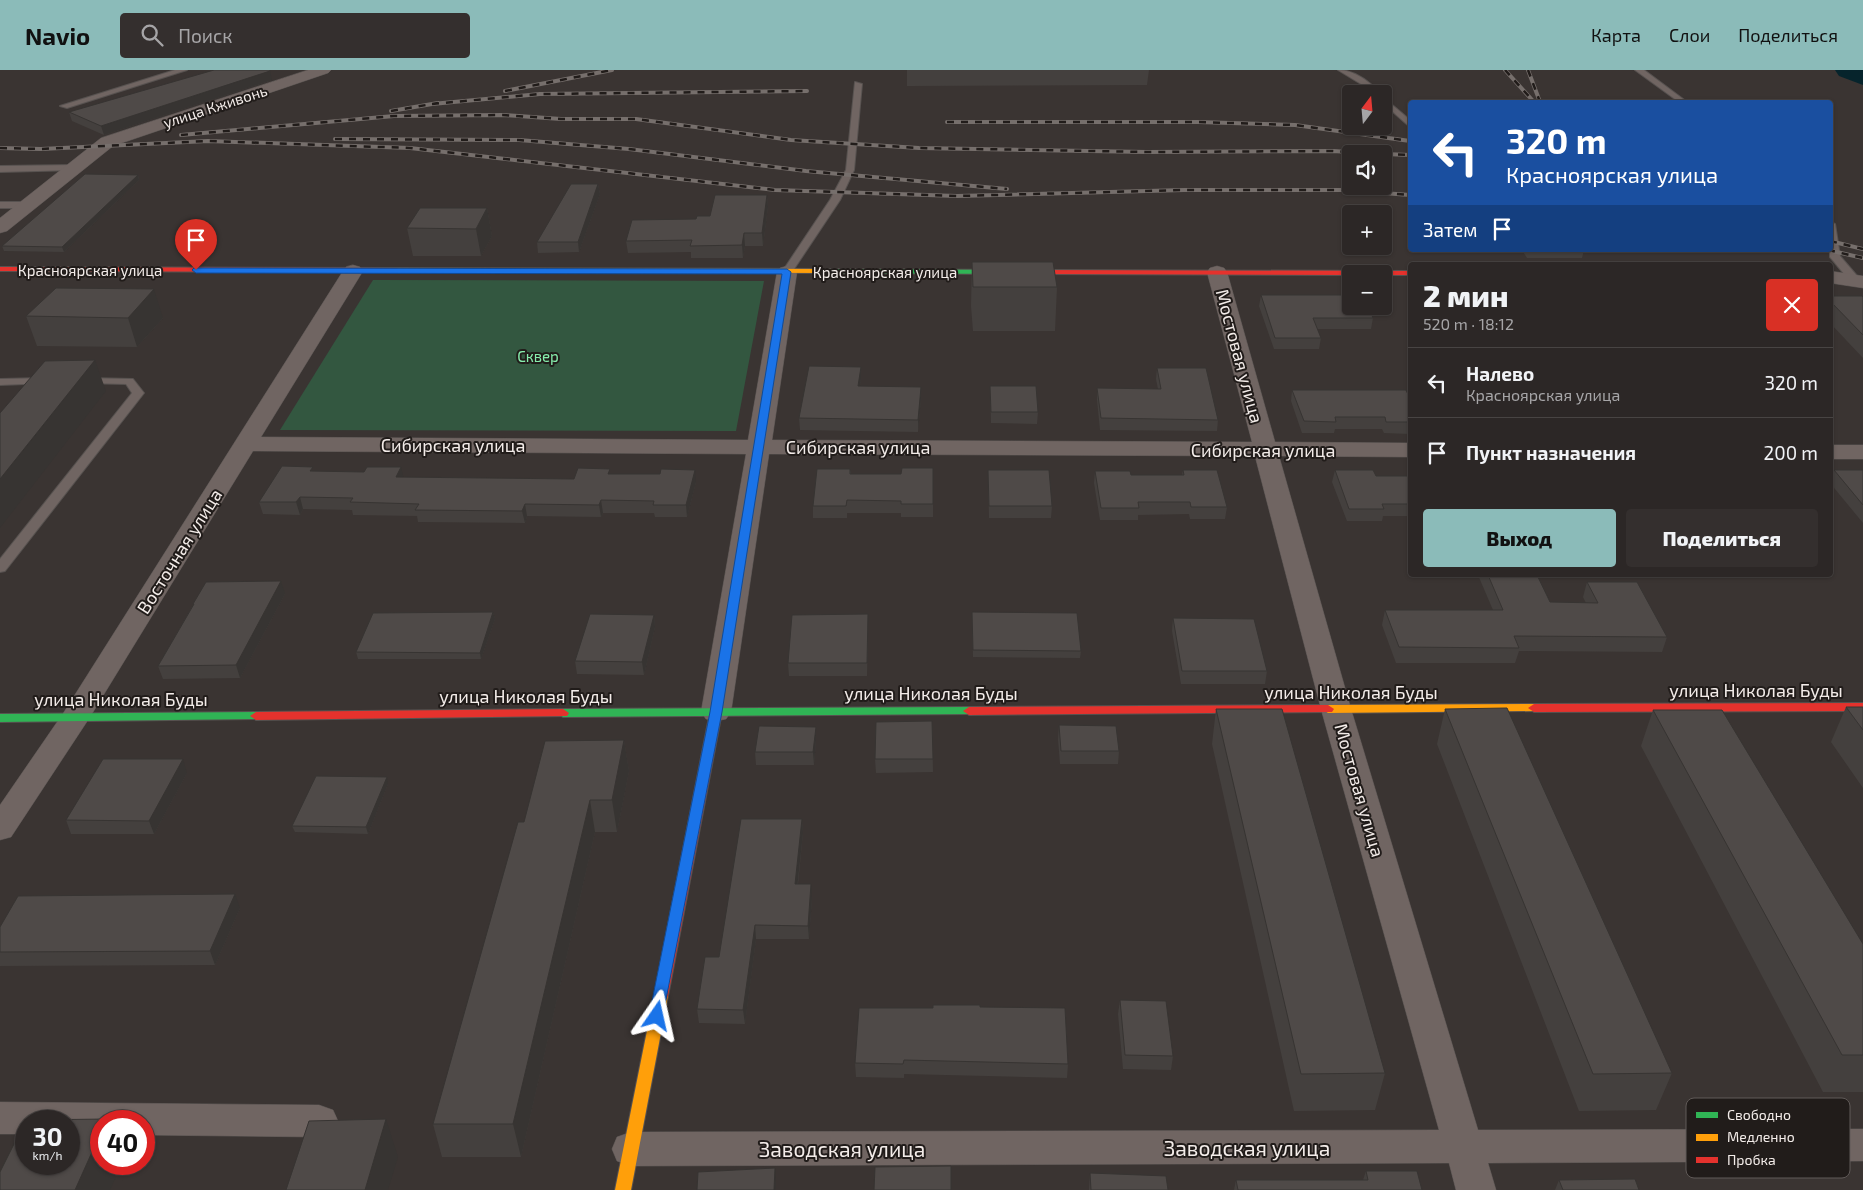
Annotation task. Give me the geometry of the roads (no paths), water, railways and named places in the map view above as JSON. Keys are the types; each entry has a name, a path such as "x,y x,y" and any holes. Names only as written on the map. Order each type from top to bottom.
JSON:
{"street":[{"name":"улица Кживонь","path":"0,227 107,142 323,70"},
{"name":"Красноярская улица","path":"0,269 1408,273"},
{"name":"Восточная улица","path":"0,829 75,717 354,271"},
{"path":"623,1190 716,712 787,272"},
{"name":"Мостовая улица","path":"1217,272 1336,709 1476,1190"},
{"path":"1833,277 1859,280"},
{"name":"Сибирская улица","path":"246,444 1408,450"},
{"path":"1833,452 1863,452"},
{"name":"улица Николая Буды","path":"0,718 716,712 1863,707"},
{"path":"0,1118 319,1121"},
{"name":"Заводская улица","path":"631,1149 1686,1145"},
{"name":"Заводская улица","path":"1850,1145 1863,1145"}],"lane":[{"path":"64,106 183,70"},
{"path":"1342,70 1367,85"},
{"path":"1639,70 1679,100"},
{"path":"787,272 835,200 850,170 858,84"},
{"path":"1392,108 1408,123"},
{"path":"0,169 73,168"},
{"path":"0,205 30,205"},
{"path":"1833,244 1835,257 1859,280"},
{"path":"0,382 54,381 42,395"},
{"path":"0,568 138,393 130,382 73,381"}],"waterway":[{"path":"1849,70 1863,77"}],"railway":[{"path":"505,91 612,70"},
{"path":"1505,70 1532,100"},
{"path":"1528,70 1539,100"},
{"path":"432,104 540,94 807,91"},
{"path":"432,104 438,103"},
{"path":"391,111 432,104"},
{"path":"181,135 394,116 503,115 561,119 636,119 791,140 919,148 1147,152 1342,152"},
{"path":"947,122 1198,122 1295,125 1408,141"},
{"path":"335,139 519,140 629,149 806,171 1007,189"},
{"path":"0,148 41,149 208,141 410,148 775,190 957,196 1184,190 1342,190 1408,195"},
{"path":"1392,154 1408,155"},
{"path":"1833,242 1863,249"},
{"path":"1833,251 1863,258"}],"park label":[{"name":"Сквер","path":"538,356"}]}
